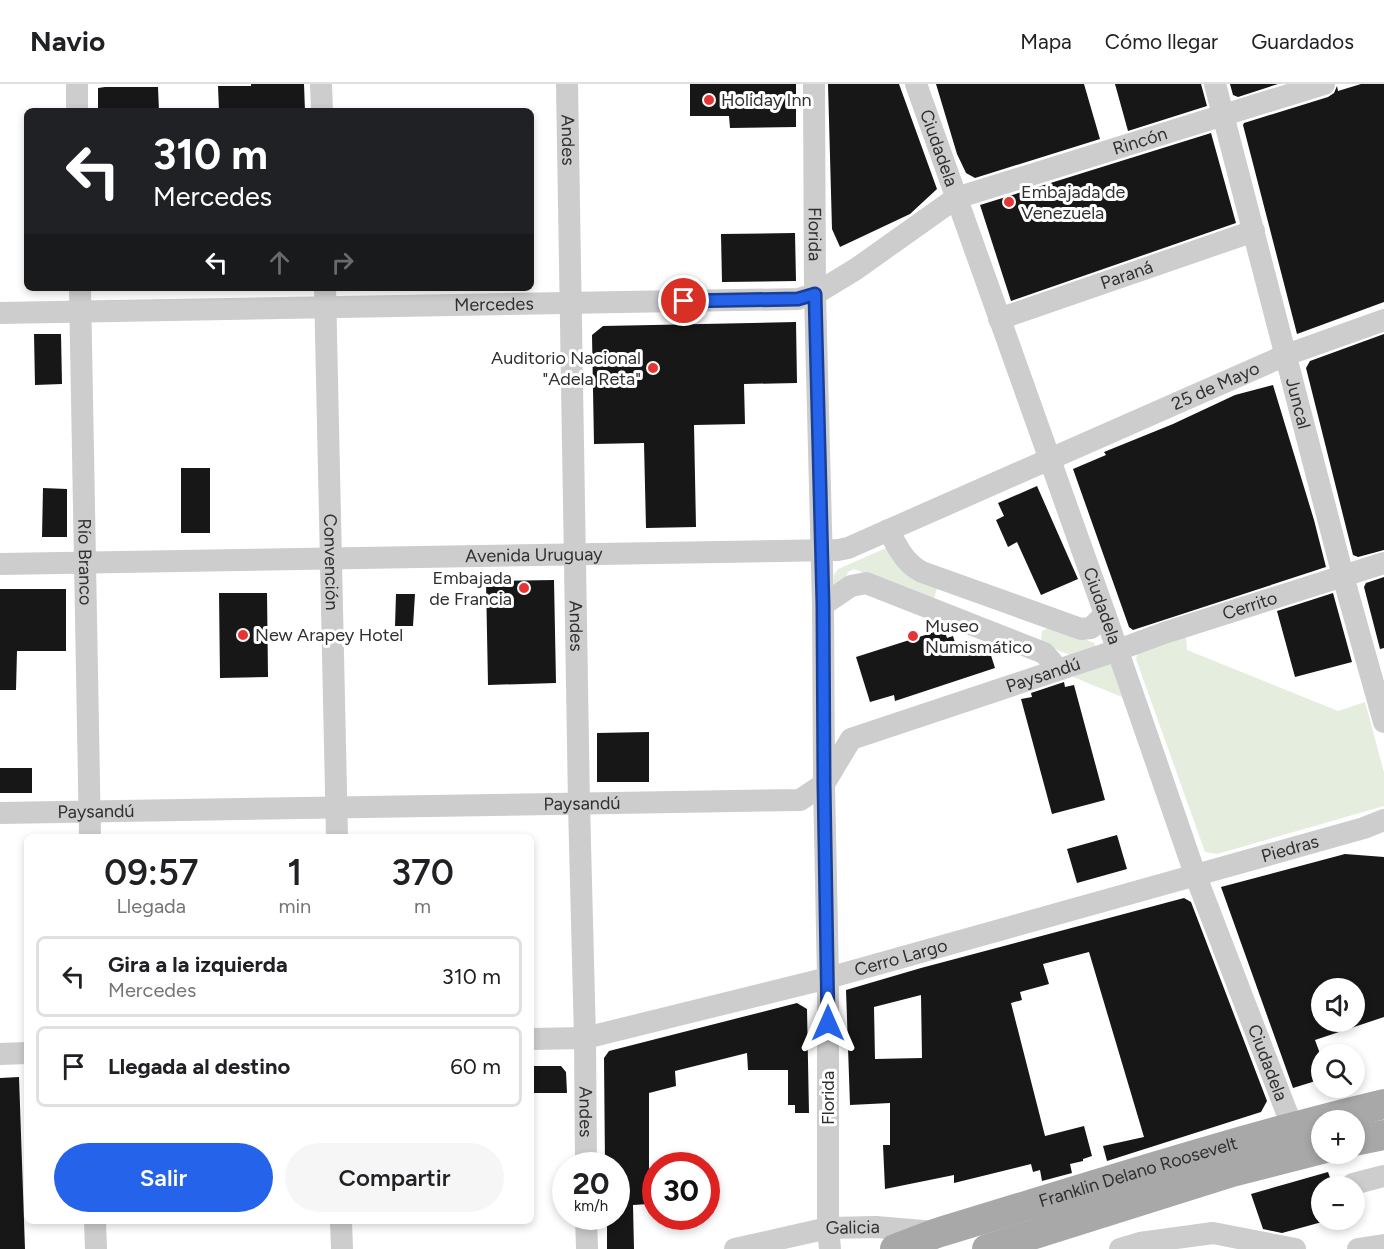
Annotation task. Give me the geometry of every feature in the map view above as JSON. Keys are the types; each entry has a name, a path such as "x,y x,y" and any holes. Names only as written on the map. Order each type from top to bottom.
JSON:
{"main road":[{"name":"Franklin Delano Roosevelt","path":"987,1249 1228,1159 1292,1126 1384,1104"},
{"path":"1365,1139 1384,1135"},
{"name":"Franklin Delano Roosevelt","path":"895,1249 937,1233 1228,1159 1311,1150"}],"street":[{"path":"76,84 77,108"},
{"path":"321,84 322,108"},
{"name":"Andes","path":"567,84 586,1152"},
{"name":"Florida","path":"814,84 815,294 823,605 828,978 829,1238"},
{"name":"Ciudadela","path":"916,84 1118,650 1195,874 1292,1126"},
{"name":"Juncal","path":"1215,84 1343,576 1384,722"},
{"name":"Rincón","path":"956,198 1324,84"},
{"name":"Mercedes","path":"0,313 80,313 326,297 571,303 798,299 815,294 856,269 956,198"},
{"name":"Paraná","path":"999,319 1254,231"},
{"name":"Río Branco","path":"80,291 90,834"},
{"name":"Convención","path":"326,297 337,834"},
{"name":"25 de Mayo","path":"1049,460 1286,355 1384,320"},
{"name":"Avenida Uruguay","path":"0,564 574,553 821,551 848,548 1049,460"},
{"path":"888,530 904,558 914,568 985,611 1030,628 1044,653 1052,662 1054,671"},
{"name":"Cerrito","path":"1118,650 1164,633 1384,563"},
{"path":"823,605 851,586 866,583 985,611 1030,628 1091,628 1105,614"},
{"name":"Paysandú","path":"0,813 800,800 824,784 851,739 1118,650"},
{"name":"Piedras","path":"1195,874 1364,828 1384,820"},
{"name":"Cerro Largo","path":"534,1039 585,1038 828,978 1195,874"},
{"path":"0,1054 24,1053"},
{"path":"1365,1181 1384,1176"},
{"path":"95,1224 96,1249"},
{"path":"341,1224 342,1249"},
{"name":"Galicia","path":"735,1249 829,1238 876,1227 937,1233"},
{"path":"586,1230 586,1249"},
{"path":"1120,1249 1140,1243 1213,1233 1295,1249"},
{"path":"1358,1249 1384,1245"}],"shaded area":[{"path":"886,548 939,584 933,600 854,569 848,572 845,580 834,587 834,575 838,569"},
{"path":"1052,626 1094,643 1096,647 1072,656 1043,644 1042,631"},
{"path":"1186,635 1187,650 1338,711 1365,702 1384,772 1384,806 1217,854 1205,852 1136,659 1138,652"},
{"path":"1110,660 1122,697 1073,677"}],"building":[{"path":"251,84 304,84 305,108 219,108 218,86 251,86"},
{"path":"690,84 796,84 796,127 730,128 729,116 690,116"},
{"path":"828,84 899,84 937,189 910,214 840,247 832,229"},
{"path":"936,84 1084,84 1100,139 975,178 966,173 957,154"},
{"path":"1115,84 1201,84 1207,106 1128,131"},
{"path":"1230,84 1278,84 1238,97 1233,95"},
{"path":"1361,84 1384,84 1384,302 1297,334 1243,125 1328,97 1334,93 1337,86 1338,91"},
{"path":"158,87 159,108 98,108 98,88"},
{"path":"1211,133 1236,223 1011,301 980,205"},
{"path":"795,233 796,281 722,282 721,234"},
{"path":"796,322 797,383 744,384 745,424 694,425 696,527 646,528 644,443 594,444 592,335 603,326"},
{"path":"34,334 61,334 62,384 35,385"},
{"path":"1384,334 1384,550 1358,557 1353,555 1306,368 1310,361"},
{"path":"1273,385 1326,567 1133,630 1129,627 1073,469 1106,455 1104,452 1173,424 1235,395"},
{"path":"181,468 210,468 210,533 181,533"},
{"path":"1037,486 1078,579 1041,595 1017,542 1008,547 996,520 1004,516 998,503"},
{"path":"43,488 67,489 67,537 42,537"},
{"path":"1384,577 1384,648 1380,649 1364,587 1366,583"},
{"path":"554,580 556,683 488,685 486,581"},
{"path":"0,589 66,589 66,651 17,651 16,690 0,690"},
{"name":"New Arapey Hotel","path":"219,593 267,593 268,677 220,678"},
{"path":"1333,593 1352,662 1295,677 1277,611"},
{"path":"396,594 415,594 413,626 395,626"},
{"path":"944,629 947,638 953,636 959,656 988,646 995,668 895,701 894,695 870,702 856,657"},
{"path":"1064,682 1065,687 1074,685 1105,800 1052,814 1021,699 1032,697 1031,693"},
{"path":"649,732 649,782 597,782 597,733"},
{"path":"0,768 32,768 32,793 0,793"},
{"path":"1117,835 1127,869 1077,883 1067,849"},
{"path":"1345,854 1384,857 1384,1017 1365,1023 1365,978 1311,978 1311,1032 1339,1032 1315,1040 1316,1044 1311,1044 1311,1082 1293,1088 1221,887"},
{"path":"1184,898 1191,902 1267,1101 1261,1112 1107,1161 1103,1146 1144,1137 1089,952 1043,964 1049,984 1020,992 1022,1000 1011,1003 1045,1136 1084,1126 1092,1156 1070,1164 1072,1173 1042,1181 1040,1170 1033,1172 1031,1164 954,1183 954,1175 885,1189 883,1145 890,1145 890,1103 850,1105 846,990","holes":["921,995 922,1058 875,1059 874,1007"]},
{"path":"797,1003 807,1009 809,1113 795,1113 795,1105 788,1105 788,1070 748,1070 747,1053 675,1071 676,1086 649,1093 649,1152 642,1152 642,1204 633,1205 634,1249 607,1249 607,1230 630,1230 630,1152 605,1152 604,1058 609,1051"},
{"path":"534,1066 561,1066 566,1072 567,1093 534,1093"},
{"path":"19,1077 25,1249 0,1249 0,1078"},
{"path":"1328,1172 1329,1176 1314,1176"},
{"path":"1311,1177 1311,1225 1282,1233 1263,1229 1251,1194"}],"place":[{"name":"Holiday Inn","path":"709,100"},
{"name":"Embajada de Venezuela","path":"1009,202"},
{"name":"Auditorio Nacional \"Adela Reta\"","path":"653,368"},
{"name":"Embajada de Francia","path":"524,588"},
{"name":"New Arapey Hotel","path":"243,635"},
{"name":"Museo Numismático","path":"913,636"}],"route":[{"path":"684,301 798,299 815,294 823,605 828,1023"}]}
